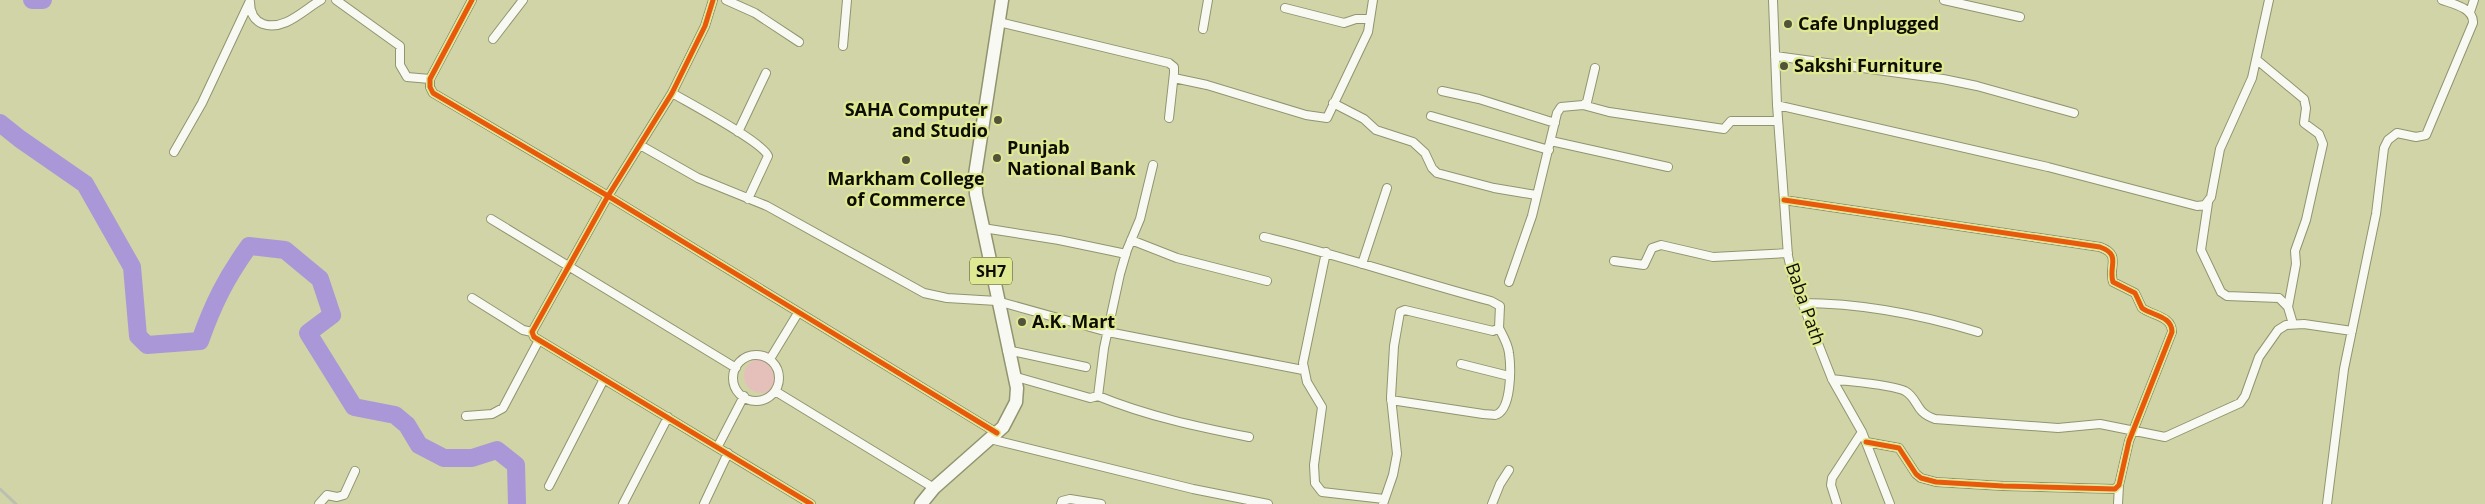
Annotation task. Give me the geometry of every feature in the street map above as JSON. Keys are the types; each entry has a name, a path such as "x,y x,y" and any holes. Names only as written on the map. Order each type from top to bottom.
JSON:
{"main road":[{"name":"SH7","path":"921,504 934,488 1003,428 1016,402 1014,376 1007,350 976,194 975,175 1002,0"}],"street":[{"path":"250,2 252,16 259,22 271,26 296,17 321,0"},
{"path":"336,0 400,46 400,65 407,77 430,80"},
{"path":"472,0 430,80 430,87 433,93 608,196 993,436 1193,489 1268,504"},
{"path":"493,40 523,0"},
{"path":"532,332 608,196 672,93 705,26 713,0"},
{"path":"726,0 755,13 799,42"},
{"path":"843,46 847,0"},
{"path":"1203,29 1208,0"},
{"path":"1174,78 1207,85 1324,119 1366,37 1373,0"},
{"name":"Baba Path","path":"1773,0 1777,105 1788,253 1801,303 1832,379 1862,432 1890,504"},
{"path":"1944,0 2020,17"},
{"path":"2269,0 2252,78 2220,149 2208,203 2201,250 2221,292 2227,296 2278,298 2288,307"},
{"path":"2326,504 2344,369 2376,214 2384,148 2388,140 2397,133 2416,138 2426,135 2473,23 2474,17 2470,12 2442,0"},
{"path":"2470,12 2474,0"},
{"path":"174,152 202,102 250,2"},
{"path":"1285,8 1344,23 1356,19 1370,20"},
{"path":"999,22 1170,63 1174,67 1174,78 1169,118"},
{"path":"1775,56 1943,79 1977,86 2074,112"},
{"path":"2257,60 2304,99 2306,108 2304,122 2319,134 2323,144 2306,220 2295,251 2296,264 2288,307 2293,324"},
{"path":"1583,105 1586,102 1595,68"},
{"path":"738,132 766,73"},
{"path":"1442,91 1479,99 1555,124"},
{"path":"672,93 738,132 762,148 768,156 748,199"},
{"path":"1333,103 1364,119 1376,130 1413,142 1425,153 1432,168 1437,173 1494,188 1536,195"},
{"path":"1509,282 1532,216 1560,107 1583,105 1609,112 1724,128 1731,121 1778,121"},
{"path":"1777,105 2048,167 2197,206 2208,203"},
{"path":"1431,116 1549,150"},
{"path":"1551,141 1668,168"},
{"path":"640,145 698,178 784,215 845,251 924,293 947,298 997,301 1108,332 1303,370"},
{"path":"1098,396 1108,332 1126,254 1140,219 1152,165"},
{"path":"1362,264 1388,188"},
{"path":"1784,200 2106,249 2113,257 2113,282 2131,290 2138,297 2142,308 2170,322 2172,327 2172,332 2133,431 2119,485 2118,504"},
{"path":"491,219 736,368"},
{"path":"983,228 1059,240 1126,254"},
{"path":"1264,237 1326,252 1496,302 1501,309 1499,328 1506,341 1509,354 1507,401 1499,412 1495,415 1391,400"},
{"path":"1131,240 1178,258 1267,281"},
{"path":"1614,261 1644,265 1652,248 1661,245 1713,257 1788,253"},
{"path":"1326,252 1303,370 1307,382 1322,407 1314,465 1314,483 1322,492 1384,501 1394,475 1396,454 1391,400 1394,346 1401,310 1418,312 1482,330 1493,331 1499,328"},
{"path":"472,298 523,330 532,332 539,340 718,446 811,504"},
{"path":"1801,303 1852,304 1892,310 1932,318 1978,332"},
{"path":"770,359 798,313"},
{"path":"1832,379 1900,390 1912,398 1920,412 1935,419 2058,428 2100,424 2159,436 2173,435 2240,403 2245,396 2259,357 2278,330 2293,324 2352,331"},
{"path":"466,416 492,414 503,408 539,340"},
{"path":"1007,350 1086,367"},
{"path":"750,356 764,356 770,359 778,370 778,384 775,391 770,396 757,400 744,396 739,392 734,381 736,368 744,358 750,356"},
{"path":"1461,364 1509,376"},
{"path":"1014,376 1090,398 1098,396 1162,418 1249,438"},
{"path":"548,486 604,379"},
{"path":"775,391 934,488"},
{"path":"718,446 744,396"},
{"path":"623,504 668,417"},
{"path":"1837,504 1831,485 1832,478 1862,432"},
{"path":"1866,442 1899,448 1916,474 1921,478 1936,482 2106,490 2119,485"},
{"path":"704,504 728,453"},
{"path":"1492,504 1500,484 1509,470"},
{"path":"319,504 327,495 342,497 355,471"},
{"path":"1061,504 1062,501 1070,499 1101,504"}],"shaded area":[{"path":"761,359 768,360 773,364 777,369 777,383 773,388 768,392 761,393 754,392 749,388 745,383 744,376 745,369 749,364 754,360"}],"waterway":[{"path":"32,0 43,0"},
{"path":"0,123 85,184 132,267 138,336 147,345 200,341 221,292 233,269 249,246 285,250 320,279 332,315 308,333 354,407 395,415 407,425 419,445 444,458 472,458 497,450 516,465 517,504"}],"railway":[{"path":"0,489 16,504"}],"cycle path":[{"path":"472,0 430,79 430,87 433,93 608,196 997,433"},
{"path":"713,0 705,26 672,93 608,196 532,332 534,337 811,504"},
{"path":"1784,200 2100,247 2111,254 2113,282 2135,293 2142,308 2165,319 2171,327 2172,332 2129,441 2119,485 2115,489 1936,482 1921,478 1916,474 1899,448 1866,442"}],"place":[{"name":"Cafe Unplugged","path":"1788,24"},
{"name":"Sakshi Furniture","path":"1784,66"},
{"name":"SAHA Computer and Studio","path":"998,120"},
{"name":"Punjab National Bank","path":"997,158"},
{"name":"Markham College of Commerce","path":"906,160"},
{"name":"A.K. Mart","path":"1022,322"}]}
